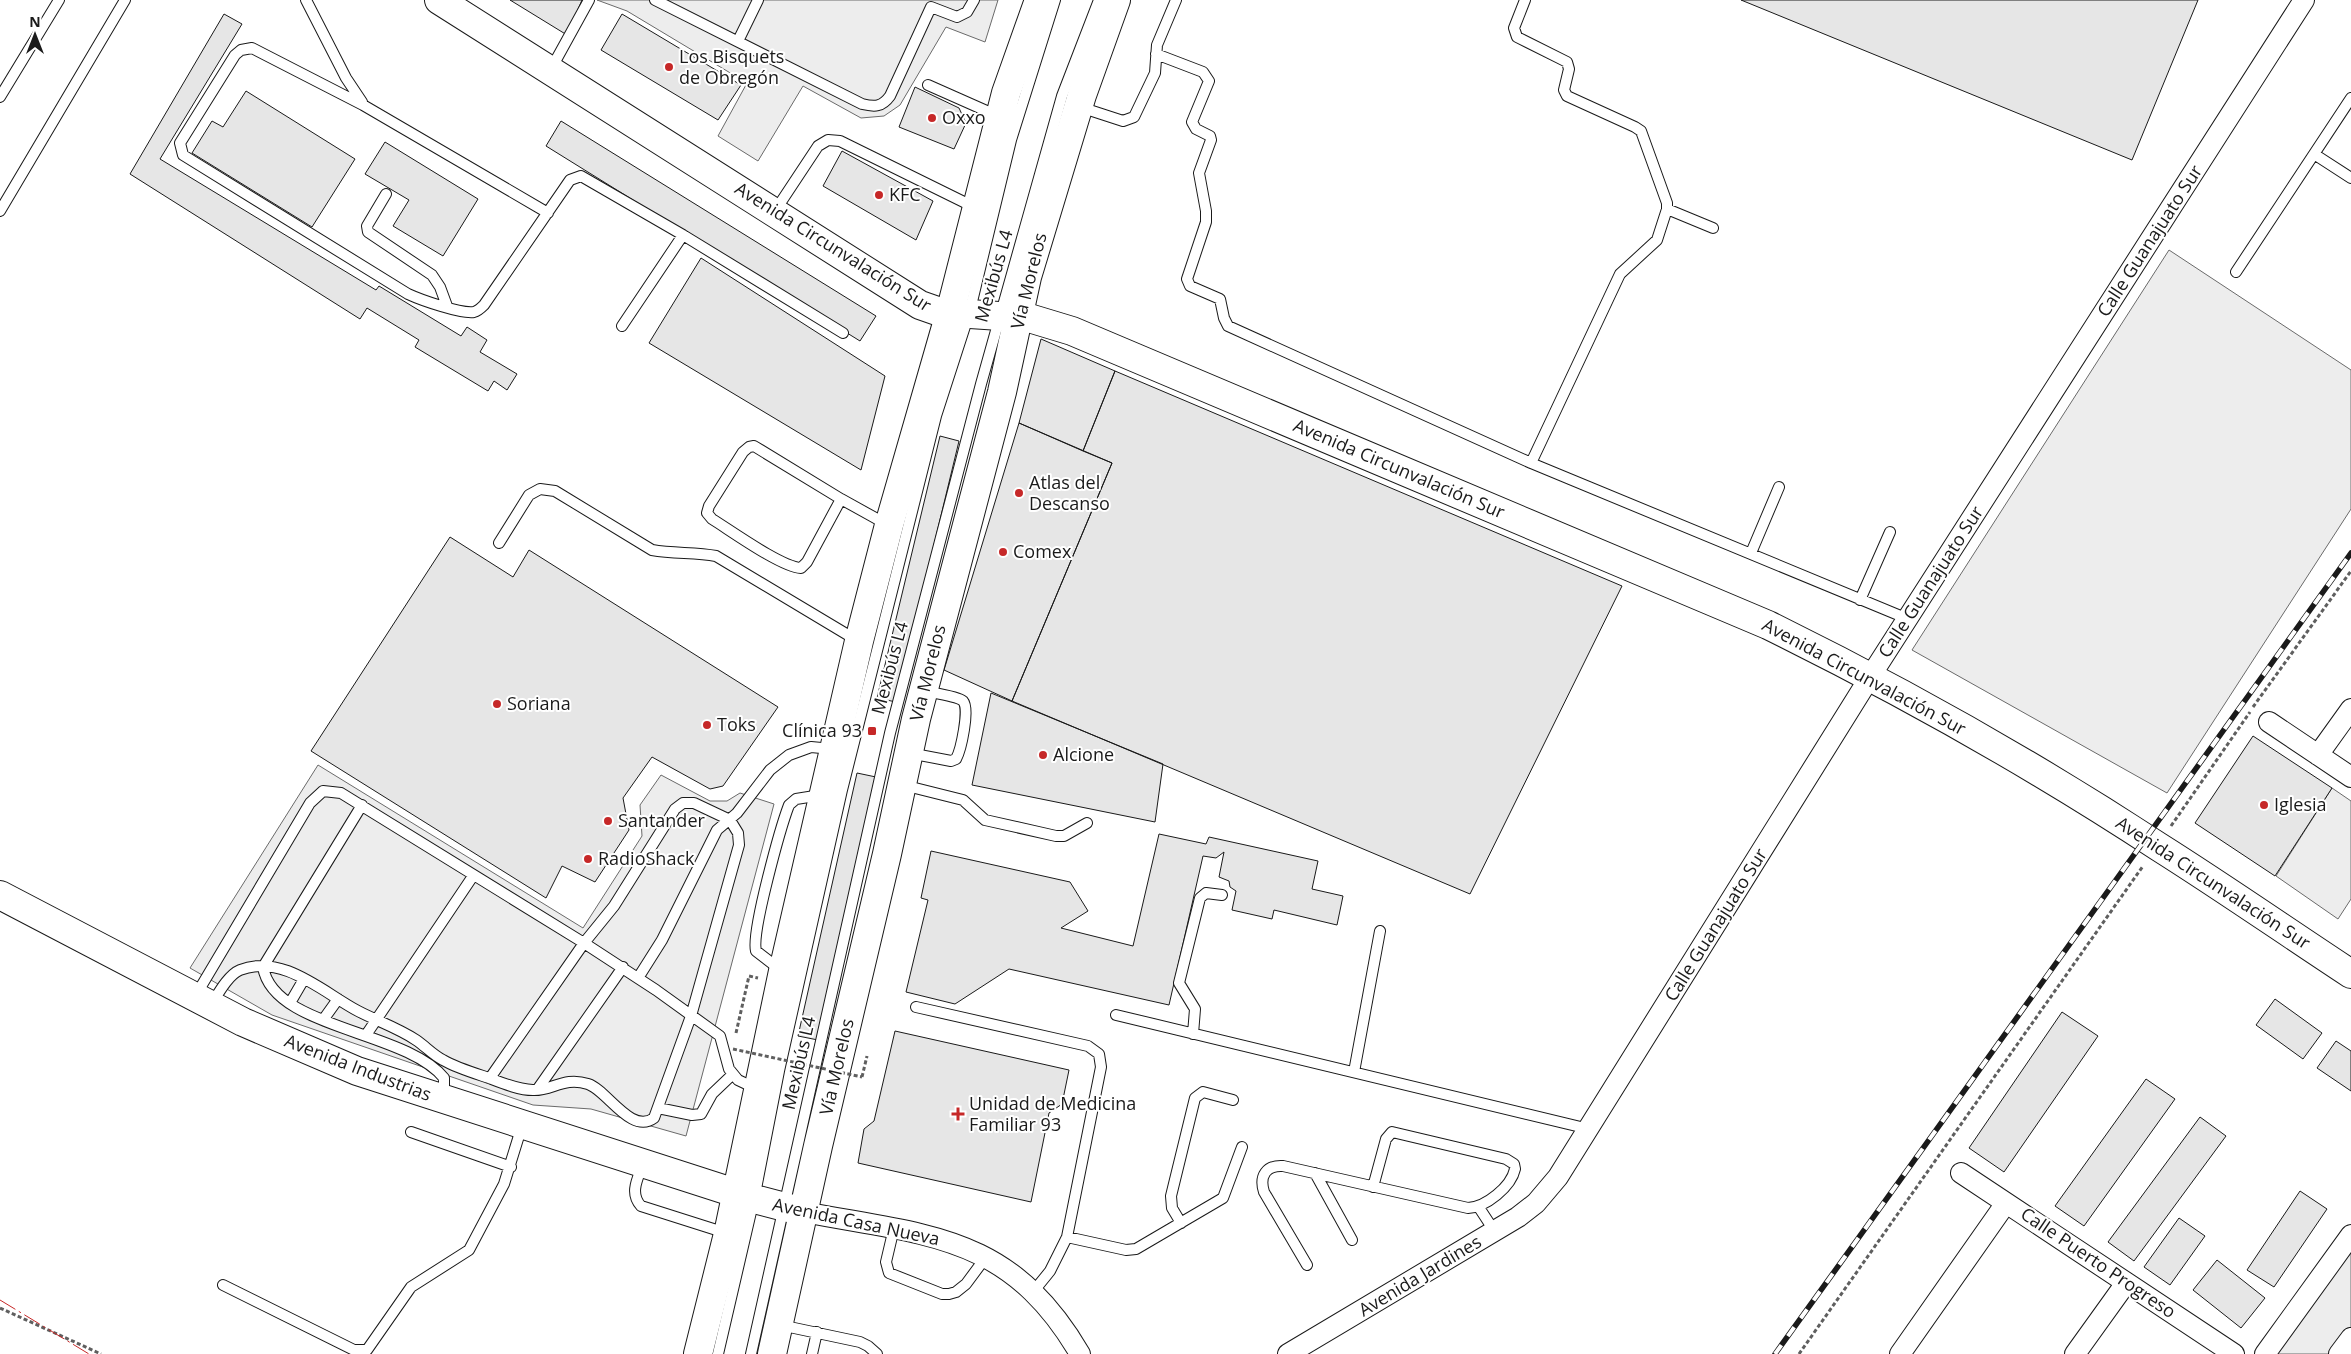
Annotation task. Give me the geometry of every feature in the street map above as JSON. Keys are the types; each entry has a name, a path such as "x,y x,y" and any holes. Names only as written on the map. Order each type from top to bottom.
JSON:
{"main road":[{"name":"Avenida Circunvalación Sur","path":"439,0 920,306 960,314 1009,316 1045,322 1072,331 1751,617 1870,677 2060,785 2158,846 2351,974"},
{"path":"698,1354 728,1234 746,1196 758,1090 822,795 859,641 889,525 960,314 977,209 1000,117 1011,74 1039,0"},
{"name":"Vía Morelos","path":"772,1354 779,1324 794,1210 924,691 1002,392 1009,316 1027,277 1079,106 1116,0"},
{"name":"Avenida Industrias","path":"0,895 202,1001 296,1046 357,1071 746,1196"},
{"name":"Avenida Casa Nueva","path":"746,1196 794,1210"}],"street":[{"name":"Calle Guanajuato Sur","path":"1546,1192 1589,1128 1870,677 2304,0"},
{"path":"2318,755 2351,709"},
{"path":"2269,722 2351,777"},
{"name":"Calle Puerto Progreso","path":"1961,1173 2234,1354"},
{"name":"Avenida Jardines","path":"1288,1354 1495,1232 1518,1217 1546,1192"},
{"path":"1900,1354 2006,1203"},
{"name":"Avenida Casa Nueva","path":"794,1210 939,1238 986,1258 1017,1278 1033,1292 1048,1308 1080,1354"},
{"path":"2265,1354 2351,1236"},
{"path":"2075,1354 2126,1282"},
{"path":"2340,1354 2351,1338"}],"lane":[{"path":"0,97 58,0"},
{"path":"0,211 125,0"},
{"path":"306,0 346,78 363,104"},
{"path":"550,71 589,0"},
{"path":"655,0 862,104 879,106 885,103 890,96 931,8 957,17 967,12 974,0"},
{"path":"738,41 758,0"},
{"name":"Mexibús L4","path":"718,1354 746,1196 779,1071 842,790 960,314 1011,140 1055,0"},
{"name":"Mexibús L4","path":"751,1354 794,1210 890,733 1009,316 1062,96 1099,0"},
{"path":"1079,106 1108,118 1123,121 1131,119 1137,114 1152,83 1159,38 1176,0"},
{"path":"1525,0 1514,28 1517,37 1566,62 1569,69 1564,90 1567,96 1641,131 1667,198 1667,209 1656,240 1620,274 1531,463"},
{"path":"548,213 363,104 258,49 247,48 234,56 182,139 180,150 182,155 408,294 429,303 468,312 475,312 484,306 548,213 570,180 581,176 683,235 843,333"},
{"path":"1156,54 1202,72 1209,81 1192,122 1196,129 1210,136 1211,140 1199,172 1207,216 1188,275 1190,286 1220,299 1224,318 1228,326 1531,463 1908,619"},
{"path":"928,85 1000,117"},
{"path":"2236,272 2351,98"},
{"path":"775,212 818,146 828,140 840,141 977,209"},
{"path":"2314,154 2351,178"},
{"path":"386,194 367,226 368,232 432,275 440,287 447,306"},
{"path":"1667,209 1713,228"},
{"path":"622,326 683,235"},
{"path":"841,499 807,562 800,568 791,566 750,543 707,513 708,506 743,452 749,447 758,448 841,499 889,525"},
{"path":"1751,553 1779,487"},
{"path":"499,543 529,495 540,489 555,491 652,550 670,553 702,553 716,556 859,641"},
{"path":"1860,600 1890,532"},
{"path":"909,753 951,761 956,759 959,752 966,715 964,704 960,699 924,691"},
{"path":"638,978 662,940 714,835 730,820 770,770 789,755 811,747 833,749"},
{"path":"902,785 960,799 985,820 1056,836 1064,836 1087,823"},
{"path":"202,1001 315,796 323,792 341,792 473,876 623,967 656,990 720,1036 729,1069 738,1080 758,1090"},
{"path":"202,1001 237,972 263,967 286,972 304,979 376,1020 414,1038 449,1063 490,1078 525,1090 537,1090 558,1083 589,1084 598,1088 625,1115 645,1121 654,1118 691,1016 739,845 738,833 730,820 694,803 687,802 679,805 614,906 584,943 490,1078"},
{"path":"263,967 362,806"},
{"path":"366,1035 473,876"},
{"path":"1193,1034 1195,1009 1180,987 1180,980 1200,898 1206,893 1222,895"},
{"path":"1354,1072 1380,931"},
{"path":"263,967 271,987 290,1003 324,1020 366,1035 420,1058 444,1078 444,1100"},
{"path":"537,1090 623,967"},
{"path":"290,1003 304,979"},
{"path":"324,1020 338,999"},
{"path":"916,1008 1088,1046 1099,1054 1101,1067 1067,1237 1050,1272 1033,1292"},
{"path":"1116,1015 1589,1128"},
{"path":"658,1108 692,1115 701,1114 712,1094 733,1074"},
{"path":"1182,1224 1172,1208 1171,1196 1195,1098 1203,1092 1234,1100"},
{"path":"223,1285 354,1350 367,1350 411,1287 469,1250 504,1184 522,1125"},
{"path":"411,1132 510,1167"},
{"path":"1307,1265 1264,1192 1262,1179 1267,1170 1277,1166 1315,1173 1464,1207 1478,1206 1509,1182 1515,1172 1514,1164 1506,1159 1397,1132 1389,1133 1373,1186"},
{"path":"1067,1237 1131,1250 1182,1224 1219,1201 1225,1195 1242,1147"},
{"path":"643,1162 634,1192 641,1206 728,1234"},
{"path":"1315,1173 1352,1240"},
{"path":"1478,1206 1495,1232"},
{"path":"894,1228 886,1262 889,1273 942,1294 960,1289 986,1258"},
{"path":"779,1324 860,1342 877,1354"},
{"path":"812,1354 817,1332"}],"path":[{"path":"1799,1354 2158,846 2251,710 2351,571"},
{"path":"759,987 760,978 749,976 733,1049 862,1077"},
{"path":"0,1308 101,1354"}],"shaded area":[{"path":"597,0 998,0 985,42 946,27 900,105 884,116 861,118 803,86 758,161 718,136 747,83 627,11"},
{"path":"2169,250 2351,370 2351,509 2167,793 1912,650"},
{"path":"318,765 583,928 642,836 640,805 661,775 710,801 727,801 740,793 774,804 686,1136 591,1109 533,1105 272,1015 190,968"},
{"path":"2332,788 2351,801 2351,899 2338,919 2276,876"},
{"path":"2351,1250 2351,1332 2335,1354 2276,1354"}],"building":[{"path":"510,0 582,0 567,35"},
{"path":"1741,0 2198,0 2132,160"},
{"path":"224,14 242,24 160,159 376,290 379,286 461,336 467,327 487,340 480,352 517,374 507,390 494,381 488,391 415,347 419,340 367,308 360,319 130,174"},
{"path":"622,14 741,85 718,120 601,50"},
{"path":"915,87 959,108 966,123 954,149 899,127"},
{"path":"246,91 355,159 312,227 192,153 212,121 223,127"},
{"path":"561,121 876,316 860,341 546,146"},
{"path":"385,142 478,199 443,256 393,226 409,200 365,174"},
{"path":"842,151 933,201 916,240 823,186"},
{"path":"701,258 885,376 861,470 649,343"},
{"path":"1041,339 1115,371 1083,451 1019,423"},
{"path":"1115,371 1622,586 1470,894 1012,701 1112,463 1083,451"},
{"path":"1019,423 1112,463 1012,701 944,670"},
{"path":"940,436 959,441 896,702 877,698"},
{"path":"450,537 513,577 529,550 778,707 723,786 710,789 652,757 623,798 629,830 595,882 562,866 546,898 311,751"},
{"path":"991,693 1163,764 1155,822 972,785"},
{"name":"Iglesia","path":"2253,736 2332,788 2275,876 2195,823"},
{"path":"857,773 876,777 818,1040 798,1036"},
{"path":"1159,834 1206,844 1209,837 1318,861 1312,889 1343,896 1337,925 1274,910 1272,919 1232,910 1236,891 1230,887 1229,881 1219,877 1224,852 1216,858 1203,856 1169,1005 1009,969 955,1004 906,992 928,900 921,898 931,851 1070,882 1088,911 1061,928 1133,946"},
{"path":"2275,999 2322,1033 2303,1059 2256,1025"},
{"path":"2062,1012 2098,1036 2004,1172 1969,1148"},
{"path":"895,1031 1069,1070 1062,1104 1049,1113 1031,1202 858,1163 864,1129 874,1121"},
{"path":"2336,1041 2351,1051 2351,1091 2317,1068"},
{"path":"2146,1079 2175,1099 2084,1226 2055,1206"},
{"path":"2200,1117 2226,1136 2134,1261 2108,1242"},
{"path":"2300,1191 2327,1209 2274,1287 2247,1270"},
{"path":"2179,1218 2205,1236 2170,1285 2144,1267"},
{"path":"2217,1260 2265,1298 2241,1328 2193,1290"}],"railway":[{"path":"1775,1354 2351,553"}],"power":[{"path":"0,1300 89,1354"}],"place":[{"name":"Los Bisquets de Obregón","path":"669,67"},
{"name":"Oxxo","path":"932,118"},
{"name":"KFC","path":"879,195"},
{"name":"Atlas del Descanso","path":"1019,493"},
{"name":"Comex","path":"1003,552"},
{"name":"Soriana","path":"497,704"},
{"name":"Toks","path":"707,725"},
{"name":"Clínica 93","path":"872,731"},
{"name":"Alcione","path":"1043,755"},
{"name":"Iglesia","path":"2264,805"},
{"name":"Santander","path":"608,821"},
{"name":"RadioShack","path":"588,859"},
{"name":"Unidad de Medicina Familiar 93","path":"958,1114"}]}
